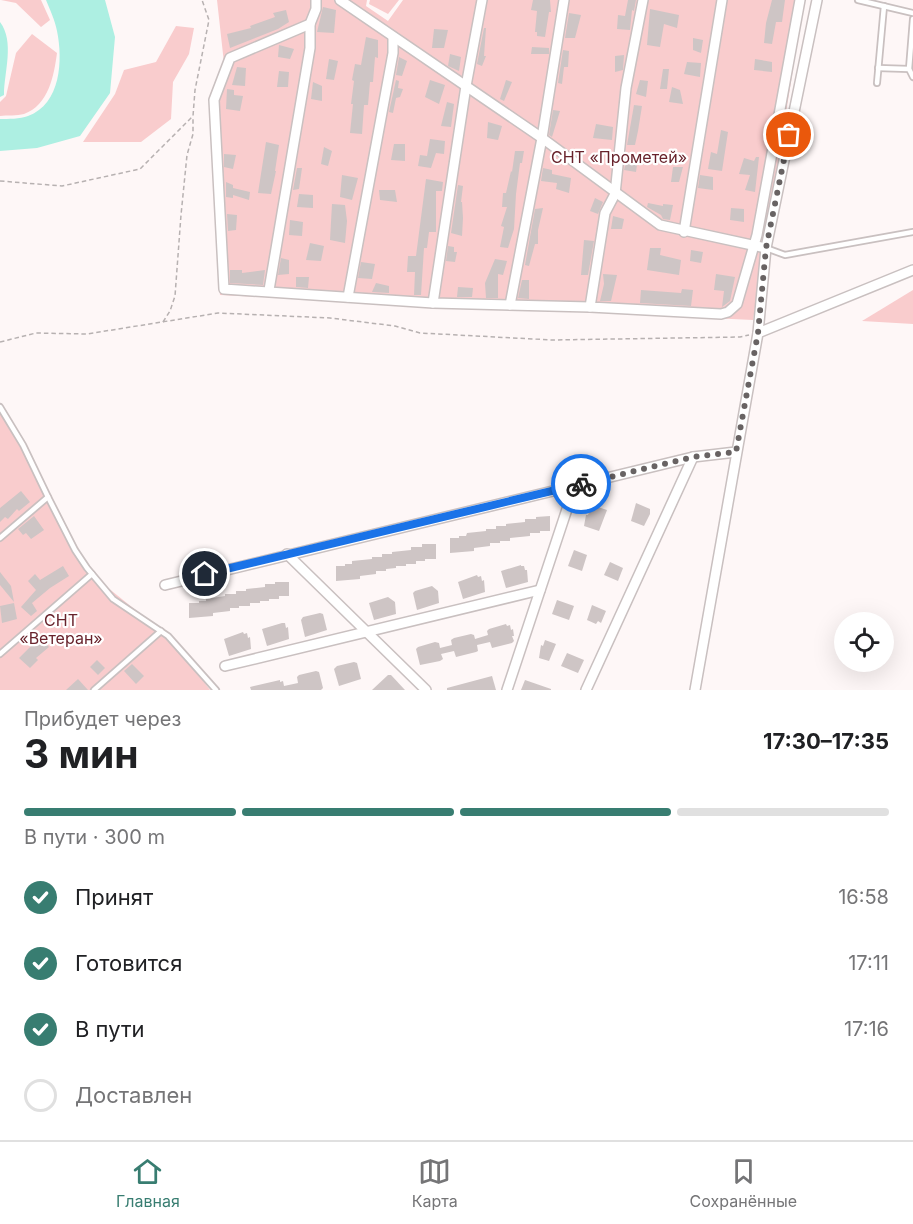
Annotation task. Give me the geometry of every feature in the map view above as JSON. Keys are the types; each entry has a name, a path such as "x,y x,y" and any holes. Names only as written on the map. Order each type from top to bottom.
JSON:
{"street":[{"path":"269,291 309,48 310,24 316,9 316,0"},
{"path":"340,0 542,138 660,225 766,248"},
{"path":"433,303 466,86 482,0"},
{"path":"510,305 542,138 564,0"},
{"path":"590,307 605,213 615,194 627,88 643,0"},
{"path":"684,232 722,0"},
{"path":"310,24 230,58 214,100 224,289 433,303 590,307 721,314 728,312 737,304 757,235 800,0"},
{"path":"695,690 758,333 766,248 817,0"},
{"path":"348,297 393,53 393,37"},
{"path":"758,333 913,270"},
{"path":"165,585 693,457 736,452"},
{"path":"586,690 693,457"},
{"path":"507,690 576,485"},
{"path":"287,554 426,690"},
{"path":"225,666 540,590"}],"lane":[{"path":"858,0 913,13"},
{"path":"877,84 884,6"},
{"path":"913,20 909,69 913,77"},
{"path":"878,68 909,69"},
{"path":"766,248 785,255 913,232"},
{"path":"0,407 23,445 75,550 92,574 112,599 168,636 216,690"},
{"path":"0,422 6,417"},
{"path":"0,538 48,497"},
{"path":"0,654 92,574"},
{"path":"94,690 160,631"}],"path":[{"path":"162,322 170,311 175,296 187,155 193,134 195,90 209,20 202,0"},
{"path":"0,181 62,186 140,169 194,116"},
{"path":"0,342 36,333 87,334 218,313 330,318 394,326 420,333 552,340 740,337 758,333"}],"green space":[{"path":"1,0 41,0 50,20 41,27 16,3"},
{"name":"СНТ «Прометей»","path":"217,0 367,0 366,6 388,21 403,0 804,0 753,320 220,295 209,102 224,63"},
{"path":"370,0 399,0 388,14 369,4"},
{"path":"176,26 194,28 189,54 173,82 171,119 141,142 83,142 115,94 124,70 156,62"},
{"path":"32,34 57,53 49,88 45,97 32,110 21,115 0,116 0,102 6,96 16,53"},
{"path":"913,290 913,324 862,321"},
{"name":"СНТ «Ветеран»","path":"0,403 10,417 92,575 174,641 210,690 0,690"}],"shaded area":[{"path":"46,0 105,0 115,37 110,93 80,136 37,148 0,151 0,119 25,117 39,110 47,102 57,80 59,42"},
{"path":"0,22 7,39 8,57 4,95 0,97"}],"building":[{"path":"533,0 550,0 551,12 549,12 545,37 537,36 535,32 537,11 531,10"},
{"path":"628,0 636,0 634,11 632,10 630,30 617,29 618,15 625,16"},
{"path":"772,0 785,0 782,22 776,22 772,44 764,43"},
{"path":"323,7 336,10 334,33 317,32"},
{"path":"650,9 679,15 677,28 664,24 660,47 647,45"},
{"path":"286,10 289,22 278,29 230,48 227,34 251,28 250,26 275,17 273,13"},
{"path":"569,13 581,15 575,38 565,38"},
{"path":"484,28 486,28 484,56 486,56 482,66 477,64"},
{"path":"434,29 448,30 444,48 432,48"},
{"path":"366,37 378,40 378,58 375,57 368,105 364,105 362,134 350,133 354,81 352,80 355,64 361,65"},
{"path":"693,38 703,40 701,53 693,50"},
{"path":"279,45 294,49 290,59 278,57"},
{"path":"532,47 549,48 549,54 531,54"},
{"path":"563,50 569,51 568,67 564,67 562,84 558,83"},
{"path":"450,54 461,57 459,71 448,66"},
{"path":"624,55 623,70 615,72 615,56"},
{"path":"399,57 407,61 402,76 396,75"},
{"path":"329,59 338,61 334,80 326,79"},
{"path":"755,59 772,62 772,72 754,70"},
{"path":"687,62 701,63 700,77 684,74"},
{"path":"237,67 246,68 245,86 232,85"},
{"path":"663,69 669,69 667,89 660,89"},
{"path":"279,71 289,72 288,87 277,87"},
{"path":"396,80 399,81 398,88 403,89 400,97 396,98 393,113 389,112"},
{"path":"430,80 445,85 439,104 425,97"},
{"path":"506,80 512,82 504,101 500,99"},
{"path":"640,80 648,81 646,97 636,94"},
{"path":"313,82 322,86 322,101 311,99"},
{"path":"672,87 680,90 683,104 669,102"},
{"path":"227,89 234,90 234,95 243,96 240,111 226,109"},
{"path":"447,102 454,104 451,127 441,126"},
{"path":"634,105 642,106 638,131 635,145 627,145"},
{"path":"553,110 560,111 552,137 549,135"},
{"path":"488,122 502,126 498,140 487,138"},
{"path":"596,124 613,127 612,140 593,138"},
{"path":"721,130 728,132 722,171 708,169 711,152 717,154"},
{"path":"430,139 445,141 444,154 436,153 431,168 418,166 420,155 427,156"},
{"path":"266,142 279,145 271,194 258,193"},
{"path":"394,144 405,144 405,161 391,160"},
{"path":"324,147 332,151 328,166 321,164"},
{"path":"515,151 524,151 516,194 514,229 508,248 500,247 504,227 501,226 507,207 502,207 503,193 506,193 512,172"},
{"path":"224,154 236,155 233,169 224,167"},
{"path":"627,157 638,158 636,172 624,170"},
{"path":"756,157 759,157 755,192 745,190 750,175 739,174 744,158 754,161"},
{"path":"673,167 683,167 679,182 671,182"},
{"path":"297,168 302,168 299,189 293,190"},
{"path":"543,168 552,170 552,174 571,178 569,193 556,189 557,183 541,181"},
{"path":"342,175 358,178 352,200 340,197"},
{"path":"700,175 713,177 713,190 698,188"},
{"path":"426,179 443,182 442,191 436,191 436,232 429,232 427,248 424,248 421,295 414,295 415,272 407,272 408,256 416,256"},
{"path":"226,182 233,185 233,188 250,192 249,200 233,195 233,198 226,197"},
{"path":"458,185 463,186 462,236 451,233"},
{"path":"379,190 395,190 397,202 380,200"},
{"path":"299,194 313,195 313,208 297,207"},
{"path":"595,198 603,202 598,214 590,211"},
{"path":"648,203 673,205 670,220 663,219 661,215 647,207"},
{"path":"332,204 345,205 347,221 345,243 330,240"},
{"path":"543,208 538,230 538,244 535,244 529,266 525,265 535,209"},
{"path":"731,208 744,209 744,222 730,220"},
{"path":"227,214 237,215 236,230 228,231"},
{"path":"613,216 624,219 622,229 611,229"},
{"path":"290,220 303,222 302,236 289,235"},
{"path":"584,240 594,241 588,275 581,275"},
{"path":"310,243 324,246 321,261 306,260"},
{"path":"448,246 454,247 454,252 457,252 455,262 446,261"},
{"path":"650,248 661,248 660,255 681,260 679,275 647,270"},
{"path":"691,250 703,252 701,263 690,261"},
{"path":"281,258 289,260 289,274 278,275"},
{"path":"495,259 507,261 503,275 498,274 498,298 486,298 485,283"},
{"path":"361,262 375,264 372,279 358,278"},
{"path":"230,270 242,270 242,273 265,270 263,285 230,283"},
{"path":"603,274 617,275 611,301 600,301 604,284"},
{"path":"716,274 735,277 730,301 722,307 724,291 714,290"},
{"path":"296,277 309,277 308,288 296,287"},
{"path":"522,280 529,280 529,299 518,298"},
{"path":"376,283 389,286 389,293 372,292"},
{"path":"458,287 473,288 472,297 457,297"},
{"path":"682,289 693,290 691,306 640,303 641,290 681,293"},
{"path":"21,491 30,502 19,511 17,509 8,519 5,517 0,522 0,508"},
{"path":"636,503 650,509 644,526 631,521"},
{"path":"592,505 607,510 599,531 584,526 586,515"},
{"path":"34,516 44,530 31,539 18,529"},
{"path":"550,516 550,531 530,533 530,536 510,538 510,541 500,541 500,543 490,543 490,546 474,548 474,551 450,553 450,538 459,538 459,536 466,536 467,533 486,531 486,529 496,529 496,526 525,522 525,519"},
{"path":"422,544 436,544 436,559 425,559 425,561 416,561 416,564 376,571 376,574 360,576 360,579 336,581 336,566 345,566 345,564 352,564 352,561 372,559 372,557 382,557 382,554 411,550 411,547 422,547"},
{"path":"574,550 587,555 582,571 568,566"},
{"path":"610,562 623,568 618,581 604,575"},
{"path":"521,565 527,570 528,582 506,588 501,571"},
{"path":"63,566 69,576 32,603 37,611 31,616 21,607 36,590 28,581 35,574 40,580"},
{"path":"0,572 11,586 14,602 0,585"},
{"path":"477,575 481,576 482,581 484,580 485,592 463,599 458,582"},
{"path":"275,582 289,582 289,596 250,603 250,606 230,608 230,611 213,613 213,616 189,618 189,603 199,603 206,599 225,596 225,594 236,594 236,591 265,587 265,584 275,584"},
{"path":"432,586 438,591 439,603 417,610 413,593"},
{"path":"388,597 395,602 396,614 374,620 369,603"},
{"path":"557,600 574,606 569,620 552,614"},
{"path":"14,603 17,619 2,623 0,606"},
{"path":"592,605 606,611 601,623 598,621 596,624 587,620"},
{"path":"323,614 327,630 305,637 301,620 303,617"},
{"path":"285,623 286,628 288,627 289,639 267,646 262,629"},
{"path":"510,625 511,630 513,629 514,641 512,643 492,648 490,642 477,645 478,651 476,652 456,657 454,651 441,654 443,659 440,661 420,665 416,649 418,647 435,642 439,643 440,648 452,645 451,640 454,638 471,634 475,639 488,635 489,629"},
{"path":"243,632 247,633 248,638 250,637 251,649 229,656 224,639"},
{"path":"39,636 49,647 36,658 38,660 30,668 19,658"},
{"path":"545,640 556,644 549,661 539,658 541,645 543,646"},
{"path":"567,653 584,660 578,673 561,666"},
{"path":"97,660 105,668 98,675 90,667"},
{"path":"357,663 361,679 339,686 334,669 337,666"},
{"path":"132,664 144,676 136,684 124,671"},
{"path":"319,672 323,688 321,690 251,690 250,687 280,680 280,682 283,681 284,686 298,683 299,675"},
{"path":"388,675 391,675 405,690 372,690"},
{"path":"492,676 496,690 447,690 447,688"},
{"path":"78,679 88,690 66,690"},
{"path":"525,680 551,689 551,690 521,690"}],"way so far":[{"path":"581,484 693,457 736,452 758,333 766,248 789,135"}],"route":[{"path":"205,574 581,484"}]}
